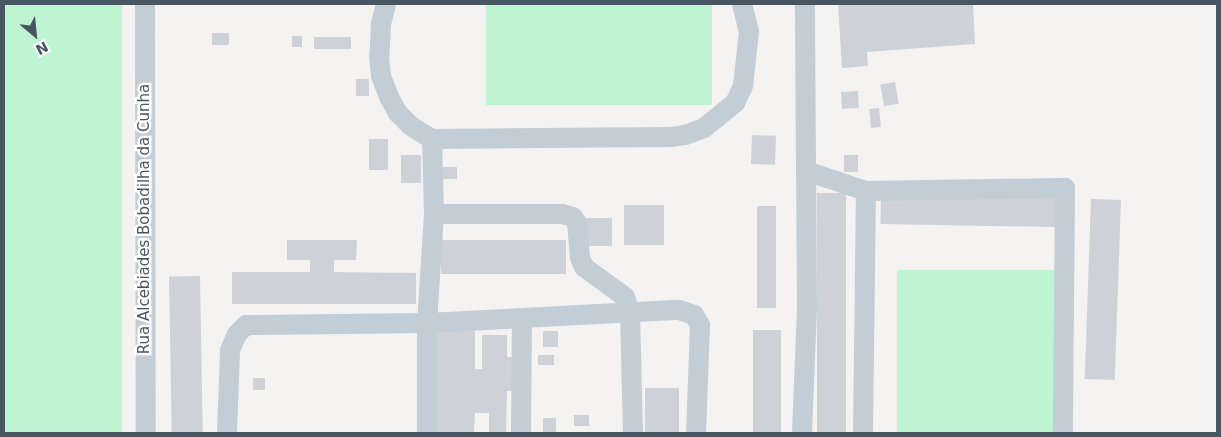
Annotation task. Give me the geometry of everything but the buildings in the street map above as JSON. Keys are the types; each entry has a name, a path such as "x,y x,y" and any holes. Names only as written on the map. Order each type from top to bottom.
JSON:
{"street":[{"name":"Rua Alcebiades Bobadilha da Cunha","path":"145,4 146,433"},
{"path":"386,4 381,24 379,57 388,97 398,113 411,126 432,139 671,137 685,135 704,128 735,104 743,86 749,32 742,4"},
{"path":"802,433 807,307 805,4"},
{"path":"427,433 427,323 434,214 432,139"},
{"path":"806,171 866,191 1065,188 1063,433"},
{"path":"862,433 866,191"},
{"path":"434,214 568,214 577,223 580,258 584,267 625,297 630,312 633,433"},
{"path":"227,433 230,350 237,334 246,325 522,320 679,310 689,312 698,320 700,325 696,433"},
{"path":"521,433 522,320"}],"green space":[{"path":"4,4 122,4 122,433 4,433"},
{"path":"486,4 712,4 712,105 486,105"},
{"path":"897,270 1061,270 1061,433 897,433"}]}
